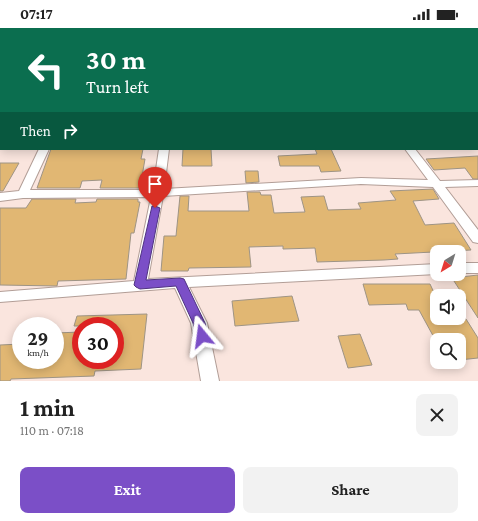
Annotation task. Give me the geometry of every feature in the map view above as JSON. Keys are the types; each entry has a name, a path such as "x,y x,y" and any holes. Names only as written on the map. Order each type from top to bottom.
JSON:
{"street":[{"path":"23,194 44,150"},
{"path":"140,285 158,193 164,150"},
{"path":"411,150 478,239"},
{"path":"0,197 23,194 158,193 361,182 437,184 478,183"},
{"path":"466,268 478,268"},
{"path":"0,297 180,282 430,269"},
{"path":"180,282 199,323 210,381"}],"building":[{"path":"51,150 143,150 141,159 145,159 140,188 100,188 102,180 82,181 80,188 37,188"},
{"path":"183,150 211,150 212,166 182,166"},
{"path":"315,150 331,150 341,171 321,172 319,166 280,166 278,156 317,154"},
{"path":"478,156 478,179 473,179 465,168 434,170 426,159"},
{"path":"0,163 19,163 3,191 0,191"},
{"path":"245,171 258,171 259,182 246,183"},
{"path":"433,189 439,199 413,201 425,225 454,223 471,250 466,250 466,245 430,245 430,252 395,254 398,259 317,262 315,248 283,249 283,246 249,247 251,267 189,268 188,271 161,271 164,236 176,236 180,196 189,196 188,211 249,211 247,192 260,192 261,195 271,195 274,213 305,212 301,197 324,196 328,210 361,209 358,203 396,200 390,191"},
{"path":"32,199 76,199 75,203 96,202 97,199 138,199 138,202 140,202 134,233 131,233 126,279 58,281 57,286 0,285 0,208 26,208"},
{"path":"478,275 478,318 466,300 466,289 459,289 454,281 466,281 466,276"},
{"path":"363,284 430,284 432,289 430,289 430,325 466,325 466,319 478,338 478,358 466,359 466,333 432,333 419,310 408,310 406,304 369,305"},
{"path":"292,296 299,321 235,326 232,301"},
{"path":"147,314 141,369 95,371 94,376 11,379 10,381 0,381 0,345 12,344 12,369 64,369 64,333 72,332 72,369 124,369 124,317 77,316"},
{"path":"360,334 372,365 348,368 338,336"}],"route":[{"path":"155,208 140,285 180,282 199,323 202,336"}]}
